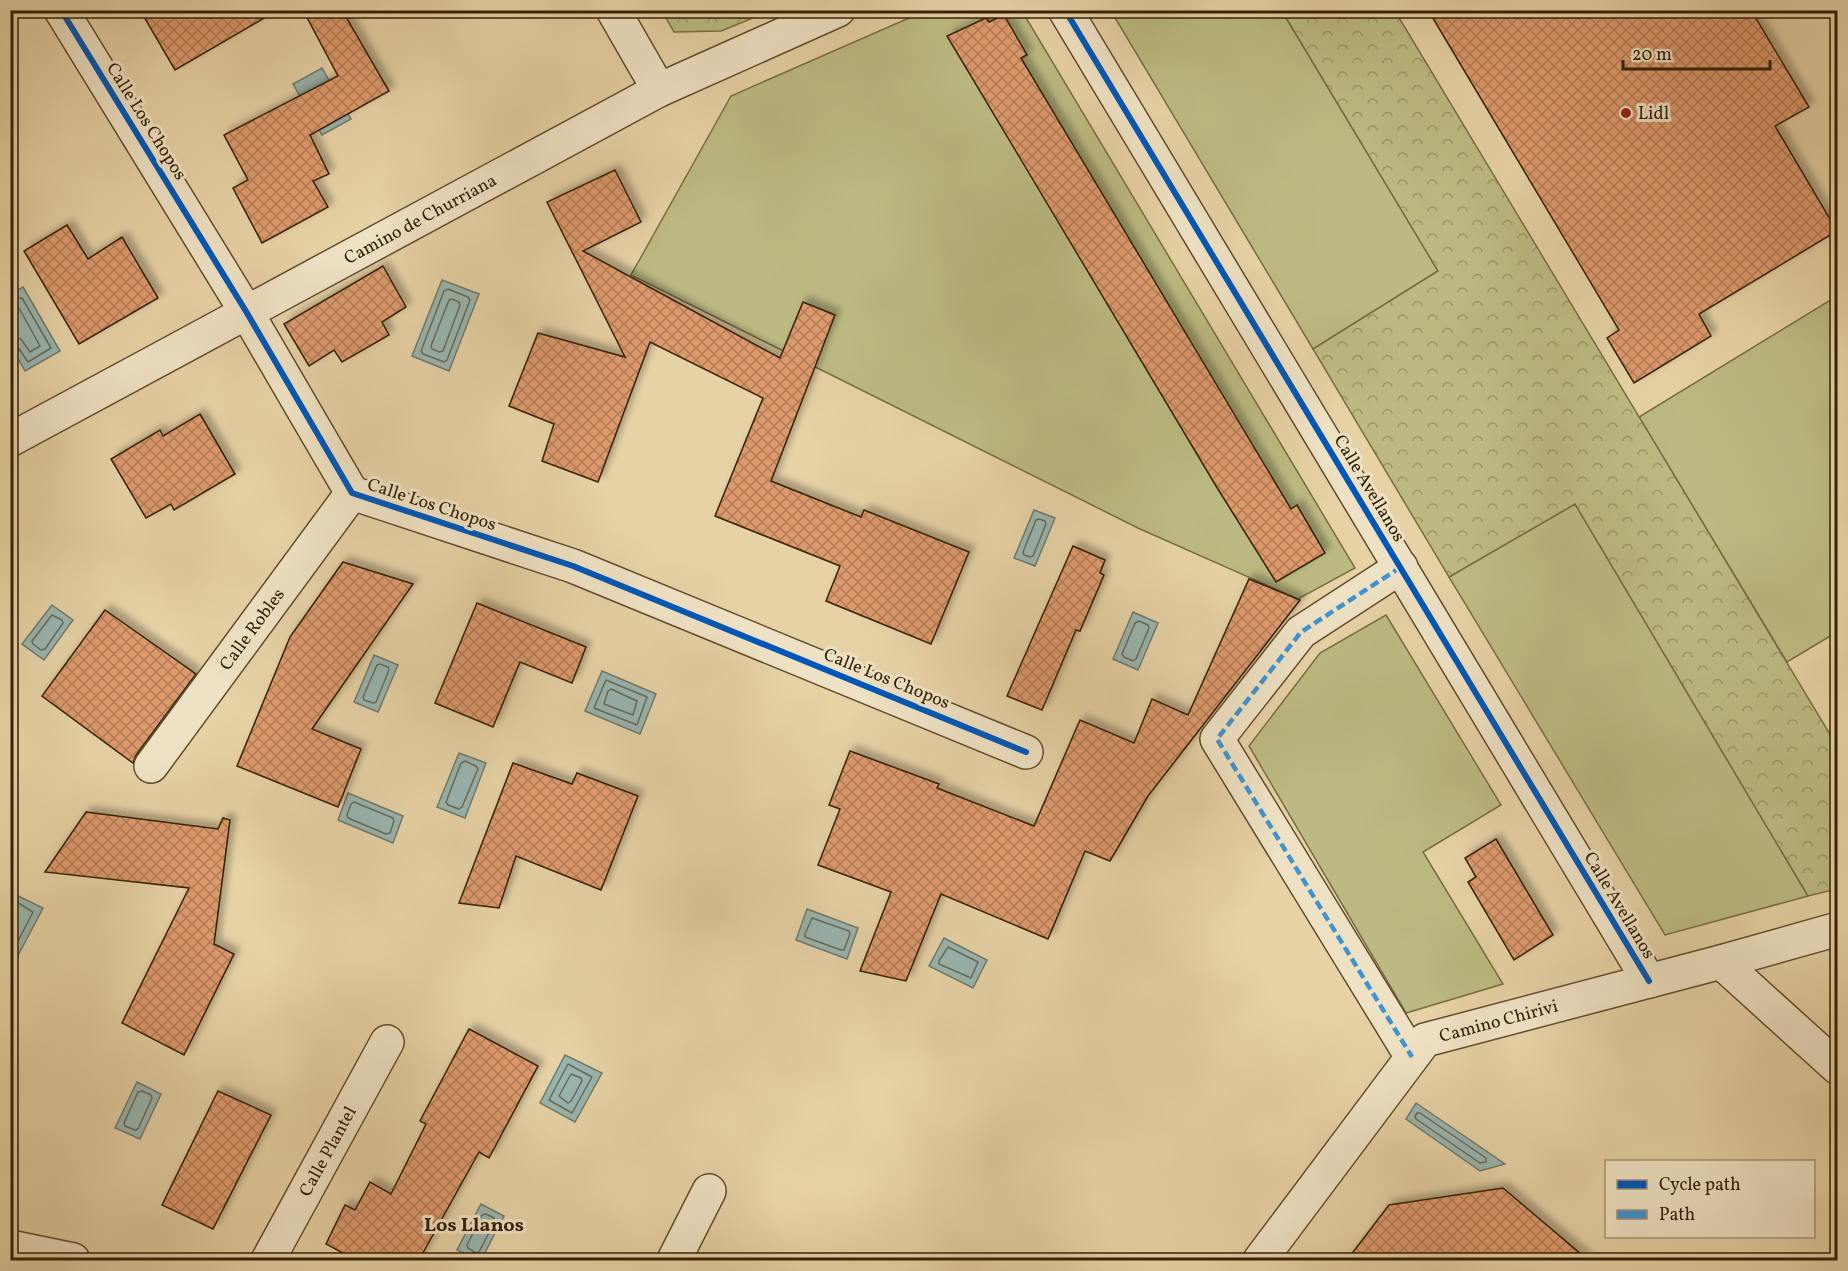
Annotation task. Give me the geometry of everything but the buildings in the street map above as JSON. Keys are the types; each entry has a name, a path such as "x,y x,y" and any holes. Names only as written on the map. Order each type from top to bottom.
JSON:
{"street":[{"name":"Calle Los Chopos","path":"61,10 247,313 352,493 573,566 1026,752"},
{"path":"613,10 659,90"},
{"name":"Camino de Churriana","path":"10,440 659,90 838,10"},
{"name":"Calle Avellanos","path":"1065,10 1648,981"},
{"name":"Calle Robles","path":"151,766 352,493"},
{"path":"1401,567 1301,632 1216,739 1412,1057"},
{"name":"Camino Chirivi","path":"1260,1260 1425,1040 1838,929"},
{"path":"1721,962 1838,1068"},
{"name":"Calle Plantel","path":"268,1260 387,1042"},
{"path":"674,1260 709,1191"},
{"path":"10,1247 73,1260"}],"green space":[{"path":"662,11 770,11 721,31 674,32"},
{"path":"925,11 1022,11 1355,568 1298,599 1140,529 631,275 731,96"},
{"path":"1111,11 1282,11 1438,271 1313,349"},
{"path":"1282,11 1395,11 1837,746 1837,889 1808,896 1575,504 1449,577 1313,349 1438,271"},
{"path":"1837,296 1837,632 1787,662 1639,417"},
{"path":"1575,504 1808,896 1665,935 1449,577"},
{"path":"1386,615 1501,805 1423,852 1503,984 1406,1013 1249,746 1320,653"}],"water":[{"path":"322,68 351,119 322,135 293,84"},
{"path":"442,280 479,294 449,371 412,356"},
{"path":"23,287 60,351 25,371 11,346 11,294"},
{"path":"1034,510 1055,518 1035,566 1014,558"},
{"path":"52,605 73,620 44,660 22,644"},
{"path":"1133,612 1158,623 1138,670 1113,659"},
{"path":"374,655 398,665 378,712 354,702"},
{"path":"602,671 656,694 640,734 585,711"},
{"path":"459,753 486,763 465,818 437,807"},
{"path":"348,793 403,816 393,843 338,820"},
{"path":"10,892 43,908 11,965"},
{"path":"807,909 858,928 847,959 796,940"},
{"path":"944,938 987,960 973,988 929,966"},
{"path":"565,1055 602,1073 575,1122 540,1103"},
{"path":"137,1082 161,1094 140,1139 115,1128"},
{"path":"1416,1103 1505,1164 1480,1171 1406,1119"},
{"path":"481,1204 504,1216 481,1260 478,1260 457,1250"}],"marked path":[{"path":"1401,567 1301,632 1217,739 1412,1057"}],"cycle path":[{"path":"61,10 247,313 352,493 573,566 1026,752"},
{"path":"1065,10 1649,981"}],"place":[{"name":"Lidl","path":"1626,113"}],"district":[{"name":"Los Llanos","path":"474,1224"}]}
